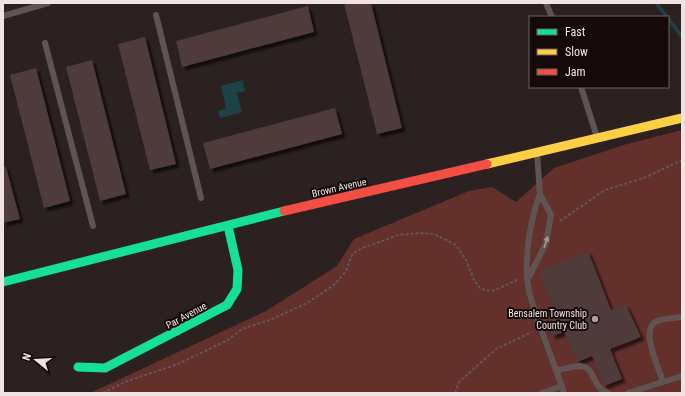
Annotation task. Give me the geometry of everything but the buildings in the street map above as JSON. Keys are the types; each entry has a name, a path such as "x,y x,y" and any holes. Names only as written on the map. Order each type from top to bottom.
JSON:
{"street":[{"name":"Brown Avenue","path":"3,282 73,263 682,118"},
{"name":"Par Avenue","path":"78,367 105,368 131,356 226,305 237,288 238,270 228,226"}],"lane":[{"path":"3,16 48,3"},
{"path":"546,3 552,16"},
{"path":"156,15 201,198"},
{"path":"45,42 93,226"},
{"path":"581,88 598,138"},
{"path":"529,277 546,243 550,215 540,194 537,153"},
{"path":"540,194 534,211 526,258 529,289 564,393"},
{"path":"663,382 648,336 650,328 656,321 682,317"},
{"path":"556,370 580,366 587,367 592,373 596,385 602,391 608,393"},
{"path":"628,393 682,376"},
{"path":"542,393 562,386"}],"path":[{"path":"549,229 604,190 644,178 682,160"},
{"path":"103,393 127,381 178,364 228,340 242,329 275,318 310,302 335,284 346,271 354,253 362,248 399,234 434,234 456,245 466,260 474,280 480,288 485,290 493,291 520,278 529,277"},
{"path":"455,393 459,382 496,349 541,328"}],"shaded area":[{"path":"682,130 682,393 90,393 266,311 337,266 354,239 469,191 492,187 516,202 554,168 627,144"}],"water":[{"path":"243,80 245,91 237,93 242,112 220,118 218,111 226,108 221,86"}],"waterway":[{"path":"656,3 666,16"},
{"path":"669,19 682,37"}],"traffic: fast":[{"path":"3,282 284,211"},
{"path":"78,367 105,368 227,305 237,289 238,270 228,226"}],"traffic: slow":[{"path":"487,164 682,118"}],"traffic: jam":[{"path":"284,211 487,164"}],"place":[{"name":"Bensalem Township Country Club","path":"595,319"}]}
